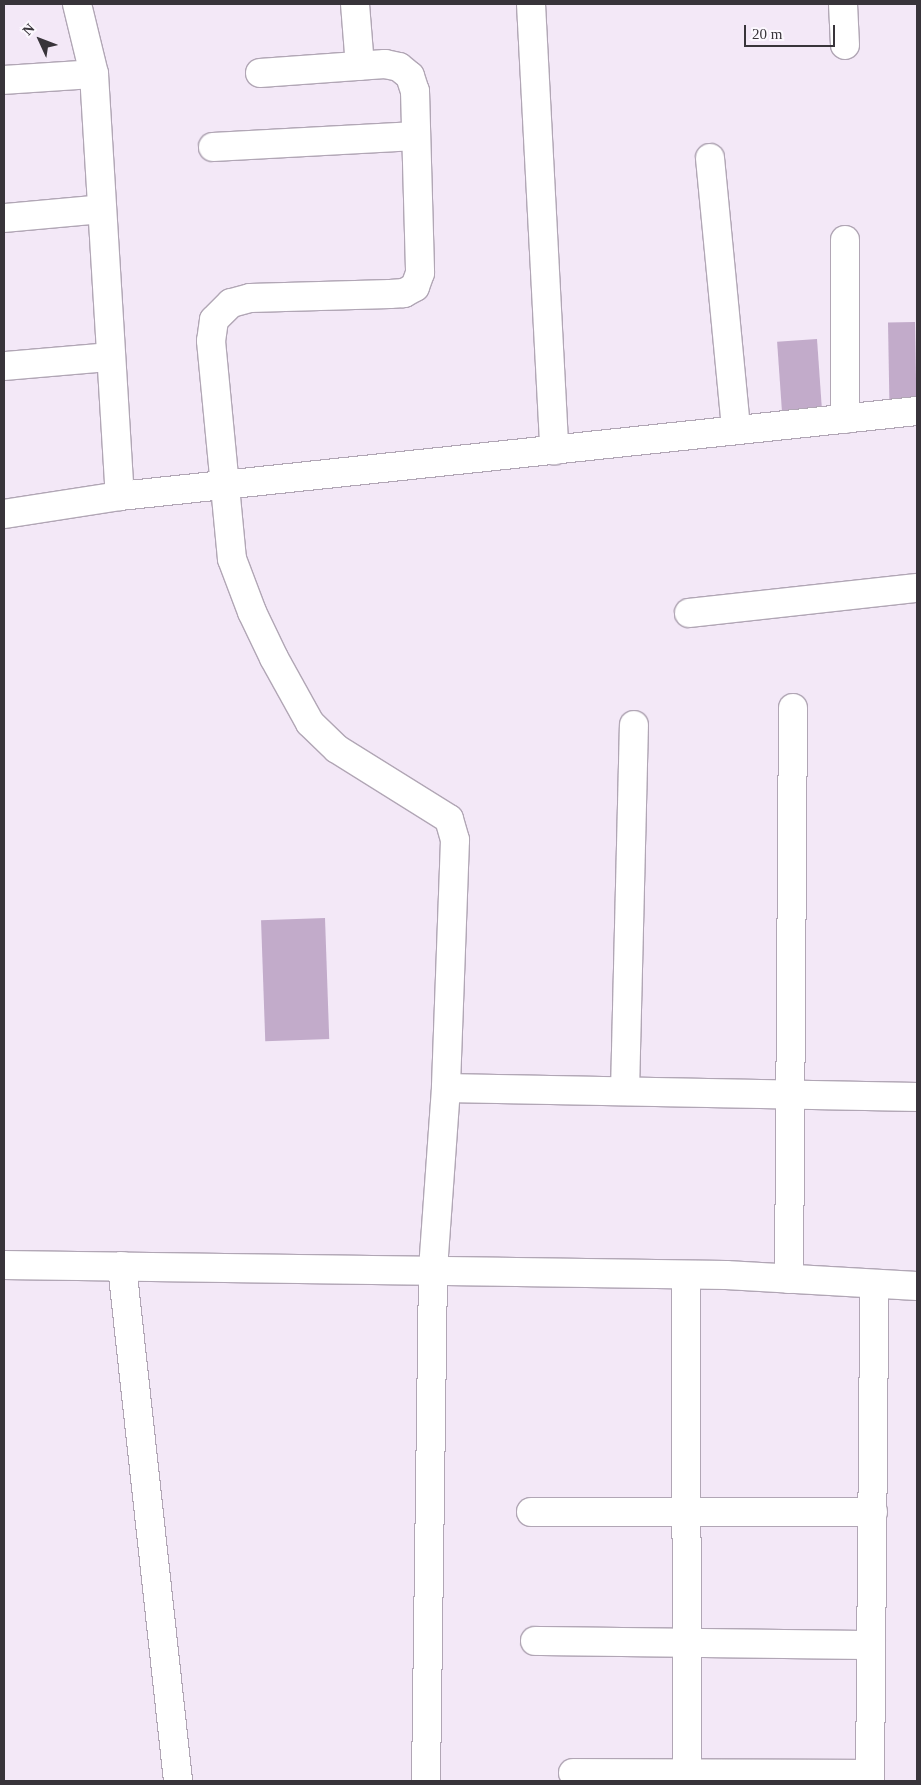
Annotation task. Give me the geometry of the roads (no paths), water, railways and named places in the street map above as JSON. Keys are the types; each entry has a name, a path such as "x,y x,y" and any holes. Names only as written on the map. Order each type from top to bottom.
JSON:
{"street":[{"path":"77,4 94,74 109,357 120,496"},
{"path":"355,4 360,66"},
{"path":"531,4 554,450"},
{"path":"843,4 845,45"},
{"path":"260,72 385,64 399,67 410,76 415,91 420,273 415,287 404,293 250,298 231,303 214,320 210,341 223,485 232,559 252,612 310,723 337,749 449,819 455,840 446,1088 433,1271 426,1781"},
{"path":"4,80 94,74"},
{"path":"213,146 416,136"},
{"path":"710,158 736,430"},
{"path":"4,218 102,209"},
{"path":"845,240 845,419"},
{"path":"4,366 109,357"},
{"path":"4,514 120,496 917,411"},
{"path":"689,613 917,588"},
{"path":"789,1279 793,708"},
{"path":"626,1092 634,725"},
{"path":"446,1088 917,1097"},
{"path":"4,1264 686,1275 917,1286"},
{"path":"122,1266 178,1781"},
{"path":"686,1275 687,1778"},
{"path":"573,1773 687,1778 870,1778 874,1284"},
{"path":"531,1512 873,1512"},
{"path":"535,1640 871,1645"}]}
